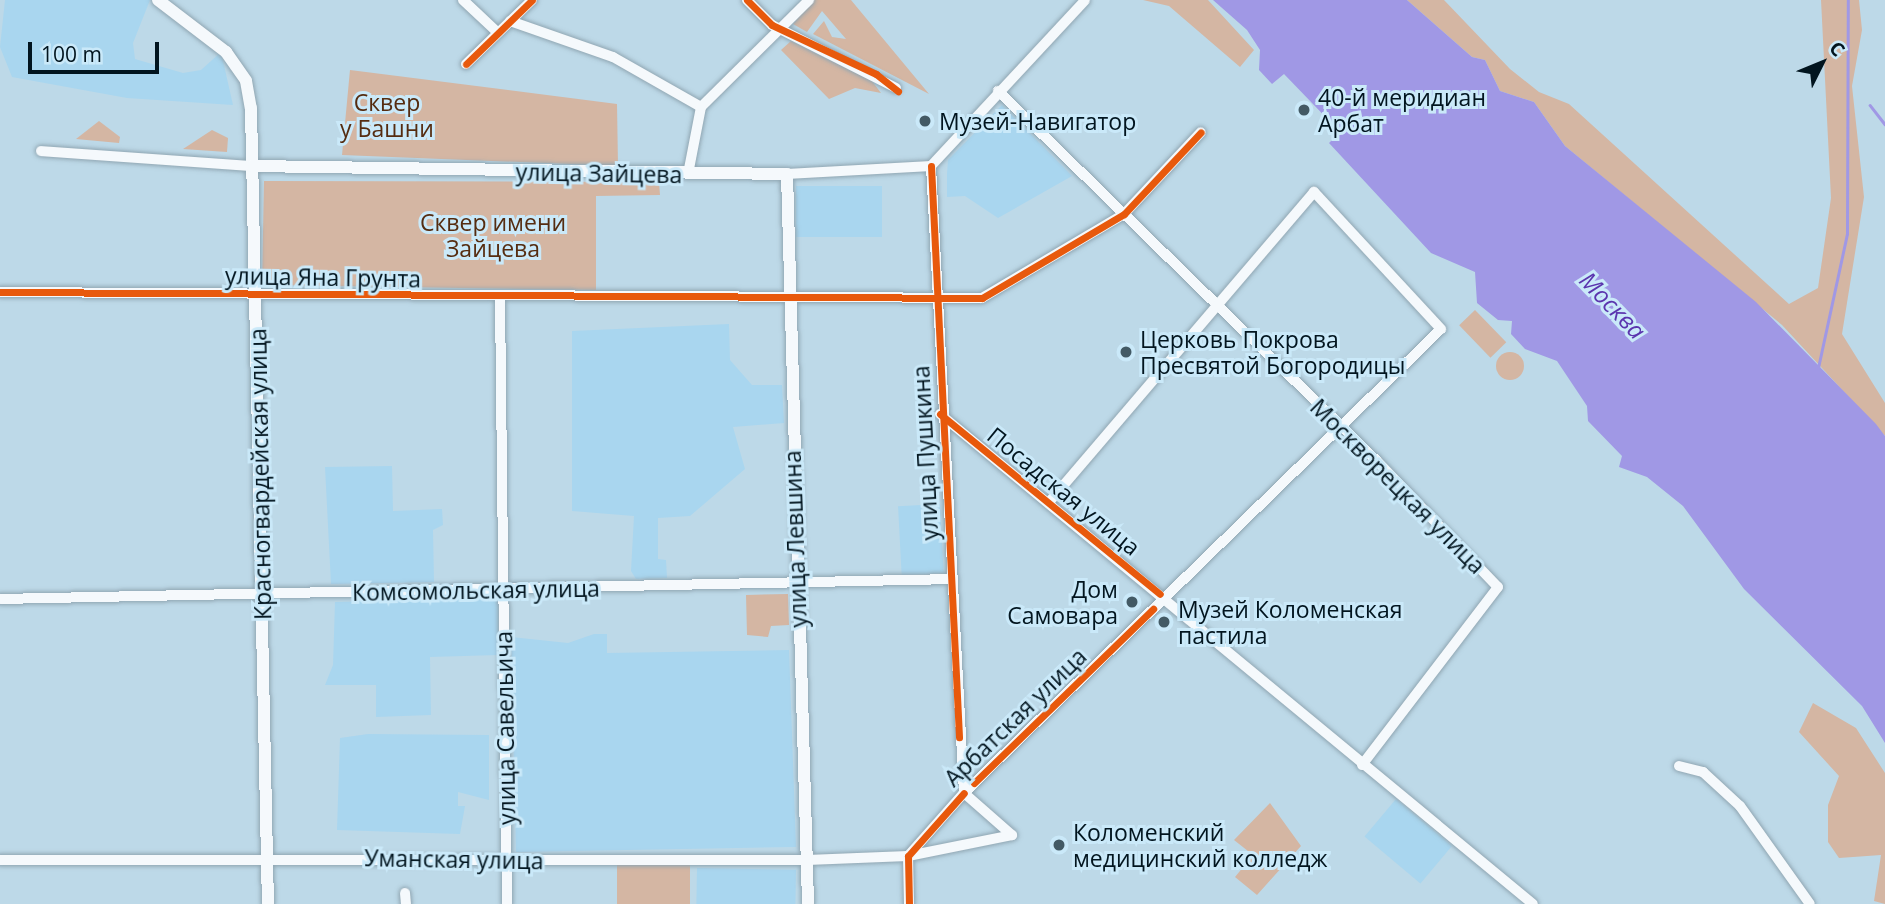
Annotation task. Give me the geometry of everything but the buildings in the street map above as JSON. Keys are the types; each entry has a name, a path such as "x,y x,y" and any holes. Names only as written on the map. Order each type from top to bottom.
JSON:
{"street":[{"name":"Красногвардейская улица","path":"158,0 226,52 246,81 252,166 268,904"},
{"path":"463,0 498,32"},
{"path":"466,64 532,0"},
{"path":"747,0 780,29 896,88"},
{"path":"688,174 701,107 809,0"},
{"path":"931,166 1085,0"},
{"path":"510,21 613,57 701,107"},
{"name":"Москворецкая улица","path":"998,91 1124,214 1213,306 1342,426 1498,587 1362,765"},
{"name":"улица Яна Грунта","path":"0,292 791,302 939,297 982,299 1124,214 1200,132"},
{"name":"улица Зайцева","path":"41,151 252,166 688,174 787,174 931,166"},
{"name":"улица Пушкина","path":"931,166 939,297 940,414 964,793"},
{"name":"улица Левшина","path":"787,174 796,584 808,904"},
{"name":"Арбатская улица","path":"908,856 964,793 1441,328 1314,192 1213,306"},
{"name":"улица Савельича","path":"500,299 507,904"},
{"path":"1049,502 1213,306"},
{"name":"Посадская улица","path":"940,414 1533,904"},
{"name":"Комсомольская улица","path":"0,599 951,579"},
{"path":"1679,766 1703,772 1740,806 1810,904"},
{"name":"Уманская улица","path":"0,860 267,857 807,860 908,856 1013,835 964,793"},
{"path":"908,856 909,904"},
{"path":"405,892 405,904"}],"shaded area":[{"path":"5,0 150,0 133,43 135,59 183,73 201,70 221,52 233,105 127,98 12,77 0,47"},
{"path":"1002,105 1072,176 998,218 965,196 947,197 947,174 948,160"},
{"path":"796,186 882,186 882,237 796,237"},
{"path":"729,324 730,360 752,385 782,385 784,423 733,427 745,469 690,516 658,518 658,559 666,560 667,578 636,579 631,571 634,516 572,511 572,331"},
{"path":"392,466 393,511 442,509 443,525 433,530 434,582 331,584 325,467"},
{"path":"940,504 944,573 902,575 898,506"},
{"path":"498,598 498,655 430,657 431,715 376,717 376,685 325,685 333,665 335,602"},
{"path":"594,634 607,634 607,653 789,650 796,847 516,852 511,637 568,643"},
{"path":"368,734 489,735 489,800 458,792 458,806 465,806 460,834 337,830 340,738"},
{"path":"1396,799 1452,846 1420,883 1365,837"},
{"path":"697,868 796,870 795,904 696,904"}],"green space":[{"path":"813,0 851,0 929,94 813,34 824,21 832,37 846,39 822,11 807,32 793,24"},
{"path":"1143,0 1208,0 1254,50 1240,67 1169,6"},
{"path":"1407,0 1444,0 1510,69 1539,92 1569,104 1789,304 1818,288 1831,198 1821,0 1859,0 1862,30 1852,86 1864,197 1842,334 1885,403 1885,436 1782,325 1565,146 1534,102 1500,91 1485,60 1472,57"},
{"path":"791,41 872,81 881,93 855,88 829,99 781,50"},
{"name":"Сквер у Башни","path":"350,70 617,104 618,166 342,155"},
{"path":"99,121 120,137 119,143 76,139"},
{"path":"212,130 228,138 227,152 183,149"},
{"name":"Сквер имени Зайцева","path":"264,181 659,182 660,195 596,196 596,290 262,285"},
{"path":"1475,310 1506,342 1490,358 1459,325"},
{"path":"1510,352 1520,356 1524,366 1520,376 1510,380 1500,376 1496,366 1500,356"},
{"path":"788,594 789,625 771,626 768,637 747,635 746,595"},
{"path":"1813,703 1856,728 1885,773 1885,904 1874,901 1881,855 1839,858 1828,842 1828,805 1839,776 1799,732"},
{"path":"1270,803 1301,846 1257,895 1235,877 1253,855 1234,840"},
{"path":"617,860 690,860 690,904 617,904"}],"water":[{"name":"Москва","path":"1213,0 1407,0 1472,57 1485,60 1500,91 1534,102 1565,146 1756,302 1876,424 1885,436 1885,743 1862,706 1744,589 1683,506 1647,477 1619,467 1622,456 1588,421 1587,406 1557,361 1525,349 1511,334 1512,321 1498,320 1477,303 1475,272 1431,253 1329,143 1340,132 1284,74 1272,84 1259,70 1260,50 1247,30"}],"waterway":[{"path":"1818,368 1847,234 1848,0"},
{"path":"1870,105 1885,124"}],"cycle path":[{"path":"466,64 532,0"},
{"path":"747,0 772,25 876,74 898,91"},
{"path":"0,292 982,298 1124,214 1201,132"},
{"path":"931,166 959,737"},
{"path":"940,414 1160,594"},
{"path":"974,783 1153,609"},
{"path":"909,904 908,856 964,793"}],"place":[{"name":"40-й меридиан Арбат","path":"1304,110"},
{"name":"Музей-Навигатор","path":"925,121"},
{"name":"Церковь Покрова Пресвятой Богородицы","path":"1126,352"},
{"name":"Дом Самовара","path":"1132,602"},
{"name":"Музей Коломенская пастила","path":"1164,622"},
{"name":"Коломенский медицинский колледж","path":"1059,845"}]}
